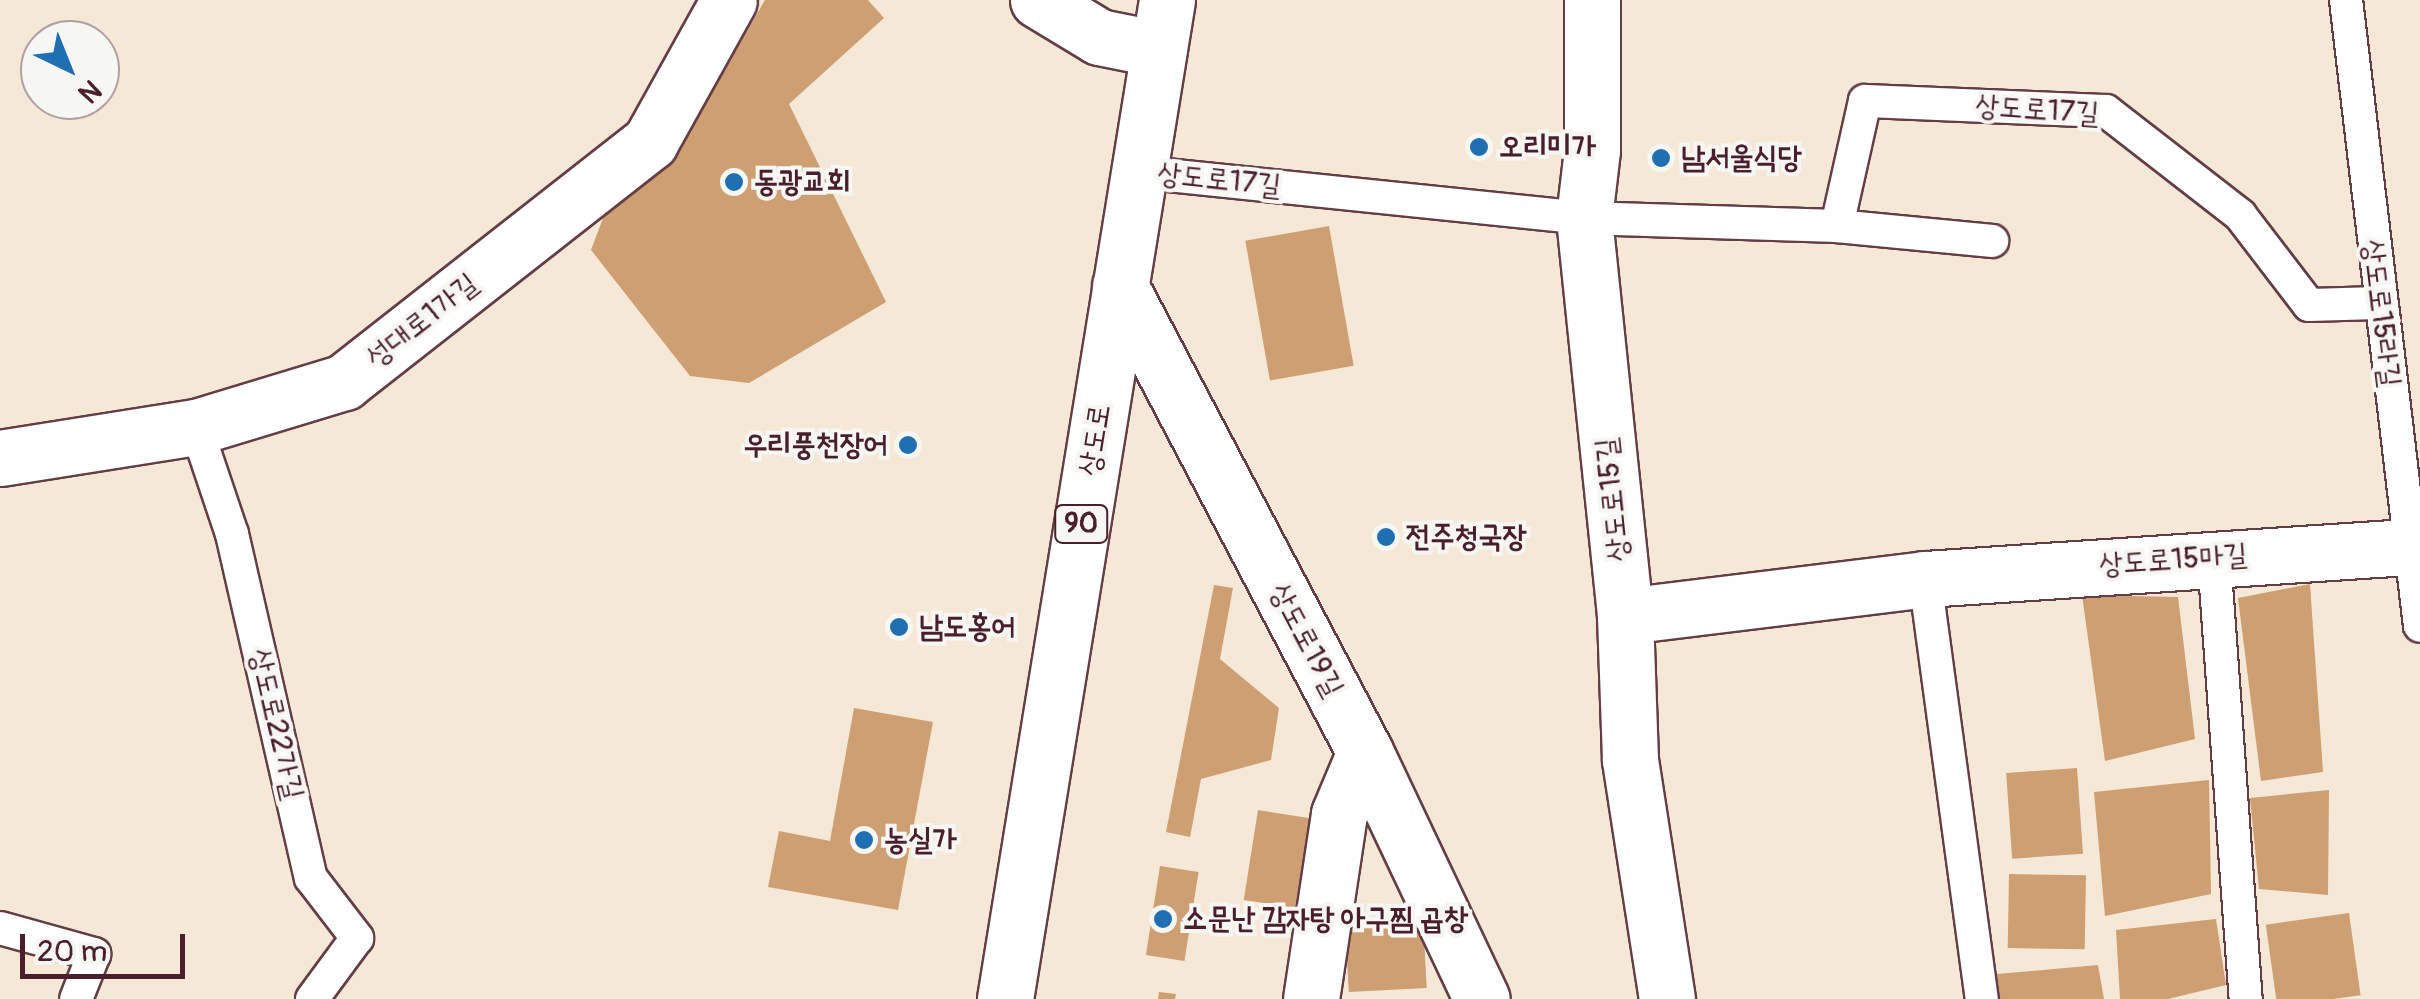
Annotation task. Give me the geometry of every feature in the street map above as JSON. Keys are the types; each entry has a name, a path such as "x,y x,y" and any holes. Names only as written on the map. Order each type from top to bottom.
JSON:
{"street":[{"name":"성대로1가길","path":"0,458 196,426 344,382 650,142 729,0"},
{"path":"1038,0 1099,36 1163,25"},
{"name":"상도로15길","path":"1592,0 1592,150 1584,218 1624,616 1630,760 1667,999"},
{"name":"상도로","path":"1004,999 1163,25"},
{"name":"상도로19길","path":"1120,286 1365,752 1482,999"},
{"name":"상도로15마길","path":"1624,616 1925,578 2416,546"},
{"path":"1311,999 1338,814 1365,752"}],"lane":[{"name":"상도로15라길","path":"2346,0 2378,304 2416,546 2420,626"},
{"name":"상도로17길","path":"1837,226 1865,101 2106,110 2240,215 2308,305 2378,304"},
{"name":"상도로17길","path":"1138,172 1584,218 1837,226 1992,242"},
{"name":"상도로22가길","path":"196,426 232,534 311,878 356,938 312,999"},
{"path":"2214,557 2246,999"},
{"path":"1925,578 1982,999"},
{"path":"0,928 94,954 76,999"}],"building":[{"name":"동광교회","path":"765,0 868,0 884,18 789,104 886,302 749,383 690,376 591,250 608,205 674,158"},
{"path":"1329,226 1354,366 1270,381 1245,241"},
{"path":"2310,584 2323,772 2261,781 2238,598"},
{"path":"1214,585 1233,588 1220,659 1279,708 1271,760 1201,779 1190,837 1166,832"},
{"path":"2082,595 2178,597 2195,739 2105,761"},
{"path":"854,708 933,722 898,910 768,887 779,831 830,841"},
{"path":"2077,768 2083,854 2012,859 2006,773"},
{"path":"2209,780 2211,894 2105,916 2094,792"},
{"path":"2329,790 2328,895 2259,889 2250,798"},
{"path":"1258,810 1318,820 1304,909 1244,900"},
{"path":"1160,866 1199,872 1184,961 1146,955"},
{"path":"2009,874 2086,875 2085,949 2008,948"},
{"path":"2349,913 2361,995 2276,999 2266,925"},
{"path":"1423,918 1427,988 1349,992 1345,922"},
{"path":"2216,919 2226,985 2168,999 2120,999 2116,930"},
{"path":"2098,965 2104,999 1998,999 1997,974"},
{"path":"1159,992 1176,994 1175,999 1158,999"}],"place":[{"name":"오리미가","path":"1479,147"},
{"name":"남서울식당","path":"1661,158"},
{"name":"동광교회","path":"734,182"},
{"name":"우리풍천장어","path":"908,445"},
{"name":"전주청국장","path":"1386,537"},
{"name":"남도홍어","path":"899,627"},
{"name":"농실가","path":"864,840"},
{"name":"소문난 감자탕 아구찜 곱창","path":"1163,919"}]}
